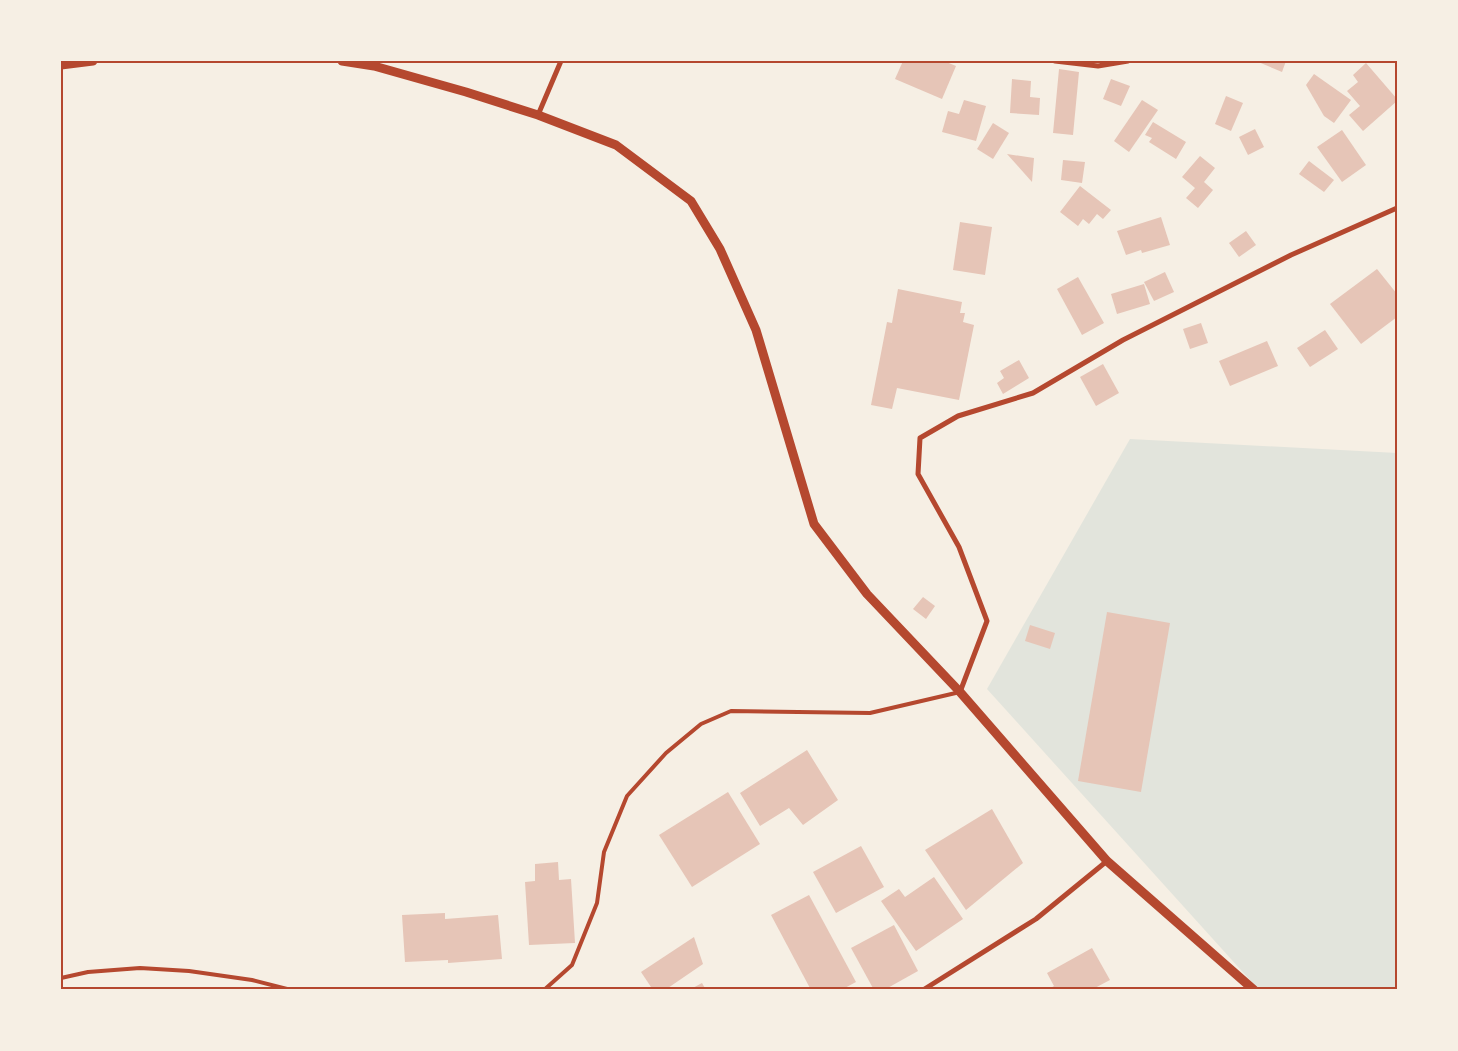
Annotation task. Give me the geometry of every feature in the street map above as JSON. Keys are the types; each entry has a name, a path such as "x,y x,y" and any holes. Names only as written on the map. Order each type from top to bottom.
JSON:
{"street":[{"path":"61,65 94,61"},
{"path":"342,61 384,69 466,92 538,115 616,145 691,201 720,249 756,330 814,524 867,594 960,692 1107,861 1254,990"},
{"path":"538,115 561,61"},
{"path":"1055,61 1098,66 1128,61"},
{"path":"960,692 987,621 959,547 918,474 920,438 958,416 1033,393 1123,340 1291,255 1397,208"},
{"path":"923,990 1036,919 1107,861"}],"lane":[{"path":"544,990 572,965 597,903 604,852 627,796 666,753 701,724 731,711 870,713 960,692"},
{"path":"61,978 88,972 140,968 160,969 252,980 291,990"}],"shaded area":[{"path":"1130,439 1397,453 1397,990 1259,990 987,689"}],"building":[{"path":"903,61 944,61 956,66 942,99 895,79"},
{"path":"1256,61 1286,61 1282,72"},
{"path":"1366,63 1397,101 1363,131 1349,115 1360,106 1347,91 1358,82 1353,75"},
{"path":"1059,69 1079,72 1073,135 1053,133"},
{"path":"1314,74 1351,100 1334,123 1324,116 1306,85"},
{"path":"1012,79 1031,81 1030,97 1040,98 1039,115 1010,113"},
{"path":"1111,79 1130,86 1121,106 1103,99"},
{"path":"1226,96 1243,103 1231,131 1215,124"},
{"path":"964,100 986,106 976,141 942,132 948,111 959,114"},
{"path":"1142,100 1158,110 1129,152 1114,141"},
{"path":"1153,122 1186,142 1176,159 1149,142 1152,138 1145,135"},
{"path":"993,123 1009,133 993,159 977,149"},
{"path":"1255,129 1264,147 1248,155 1239,137"},
{"path":"1342,130 1366,165 1342,182 1317,147"},
{"path":"1007,154 1034,158 1032,182"},
{"path":"1200,156 1215,168 1204,182 1213,190 1198,208 1186,198 1195,188 1182,177"},
{"path":"1063,160 1085,162 1082,183 1061,180"},
{"path":"1309,161 1334,180 1324,192 1299,174"},
{"path":"1080,186 1111,210 1103,219 1097,214 1089,224 1083,219 1078,226 1060,212"},
{"path":"1161,217 1170,245 1142,253 1141,250 1126,255 1117,231"},
{"path":"960,222 992,227 985,275 953,270"},
{"path":"1246,231 1256,245 1239,257 1229,243"},
{"path":"1377,269 1397,294 1397,317 1361,344 1330,304"},
{"path":"1165,272 1174,292 1154,301 1144,282"},
{"path":"1078,277 1104,323 1082,335 1057,289"},
{"path":"1144,284 1150,304 1117,314 1111,294"},
{"path":"898,289 962,302 960,313 965,313 963,322 974,325 959,400 897,388 892,409 871,405 887,322 892,323"},
{"path":"1201,323 1208,343 1190,349 1183,329"},
{"path":"1325,330 1338,349 1310,367 1297,348"},
{"path":"1267,341 1278,366 1230,386 1219,361"},
{"path":"1019,360 1029,378 1003,394 997,383 1004,378 1000,371"},
{"path":"1103,364 1119,393 1096,406 1080,377"},
{"path":"923,597 935,606 926,619 913,609"},
{"path":"1107,612 1170,623 1141,792 1078,781"},
{"path":"1030,625 1055,633 1050,649 1025,641"},
{"path":"807,750 838,800 803,825 789,808 760,826 740,793"},
{"path":"728,792 760,844 692,887 659,835"},
{"path":"992,809 1023,863 966,910 925,850"},
{"path":"861,846 884,887 836,913 813,872"},
{"path":"558,862 559,880 571,879 575,943 529,945 525,882 535,881 535,864"},
{"path":"934,877 963,919 916,951 881,901 899,889 905,897"},
{"path":"809,895 856,982 841,990 811,990 771,915"},
{"path":"445,913 445,919 498,915 502,959 448,963 448,960 405,962 402,915"},
{"path":"894,925 918,971 884,990 874,990 851,948"},
{"path":"694,937 703,964 665,990 653,990 641,972"},
{"path":"1092,948 1110,980 1091,990 1048,990 1054,986 1047,973"},
{"path":"702,983 706,990 689,990"}]}
